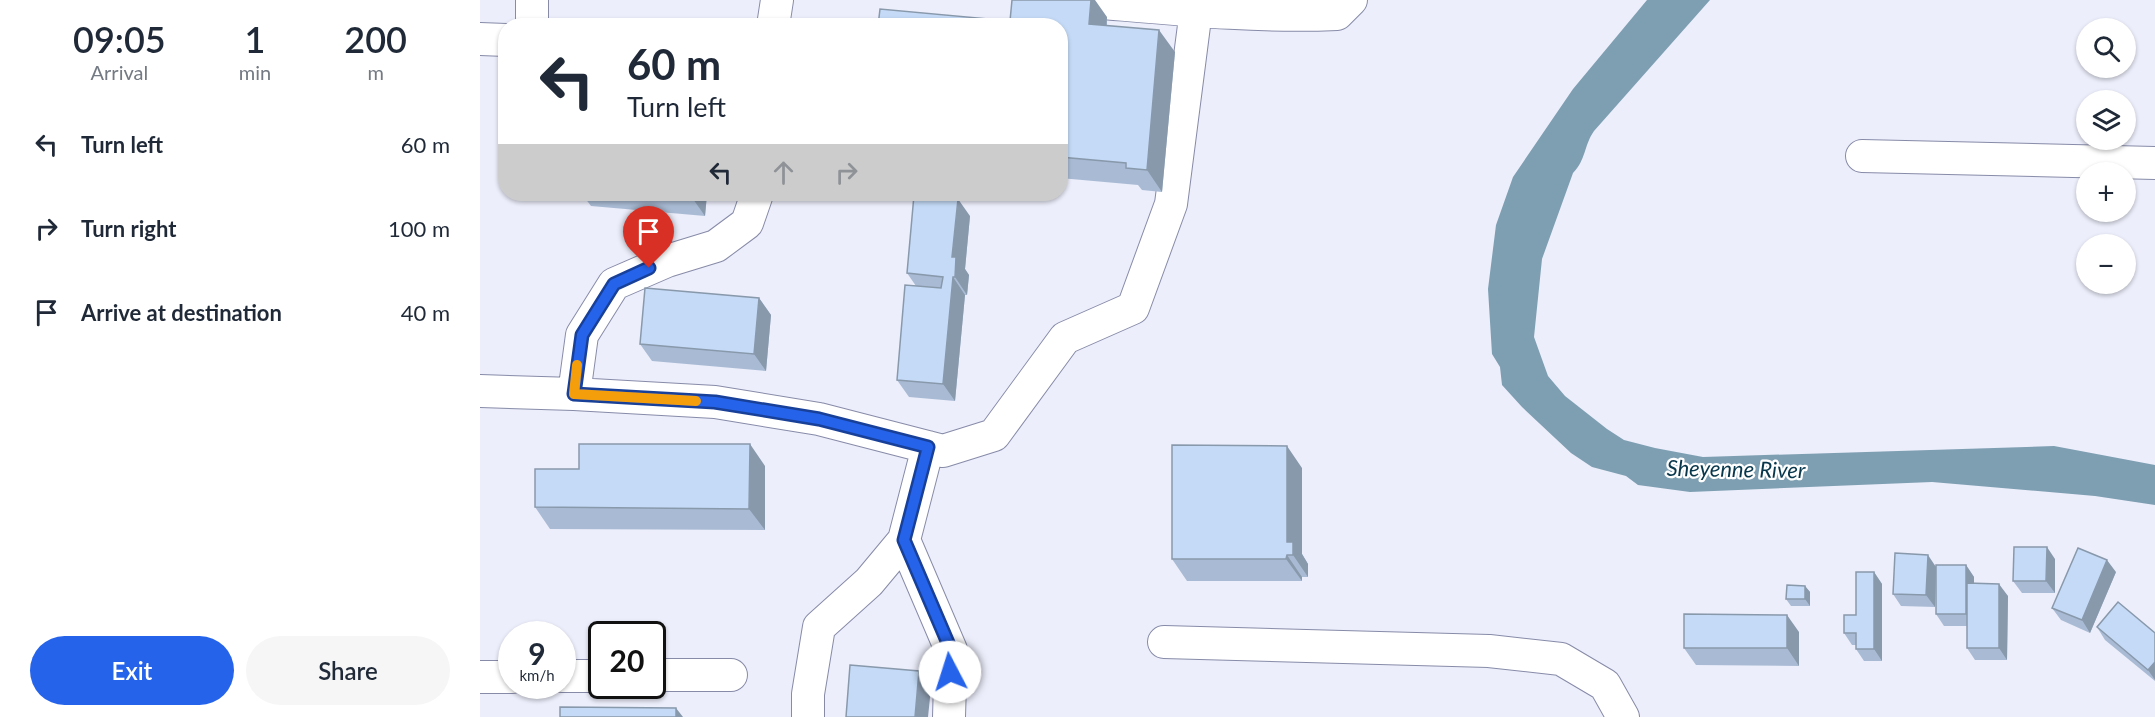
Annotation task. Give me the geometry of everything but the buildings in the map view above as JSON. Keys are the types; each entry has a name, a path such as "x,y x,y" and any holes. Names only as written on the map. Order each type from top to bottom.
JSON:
{"lane":[{"path":"532,0 532,18"},
{"path":"774,18 777,0"},
{"path":"1068,0 1300,15 1337,14 1351,0"},
{"path":"480,391 715,402 819,419 943,451 994,435 1065,338 1133,309 1171,204 1196,10"},
{"path":"480,39 498,40"},
{"path":"1862,156 2155,163"},
{"path":"574,394 582,335 614,284 667,261 716,246 747,223 755,201"},
{"path":"808,717 808,694 819,627 870,582 904,540 928,447"},
{"path":"904,540 951,650 949,717"},
{"path":"1164,642 1489,651 1561,659 1605,685 1623,717"},
{"path":"666,675 731,675"},
{"path":"480,677 498,677"}],"water":[{"name":"Sheyenne River","path":"1647,0 1710,0 1594,131 1573,173 1542,259 1534,337 1548,376 1565,396 1624,440 1703,457 2054,446 2155,465 2155,505 2095,496 1932,482 1690,492 1638,485 1626,476 1592,467 1571,453 1522,407 1502,385 1500,367 1492,354 1488,289 1496,225 1513,177 1573,89"}],"slow traffic":[{"path":"577,365 574,394 696,401"}],"route":[{"path":"649,268 614,284 582,335 574,394 715,402 819,419 928,447 904,540 951,650 950,672"}]}
